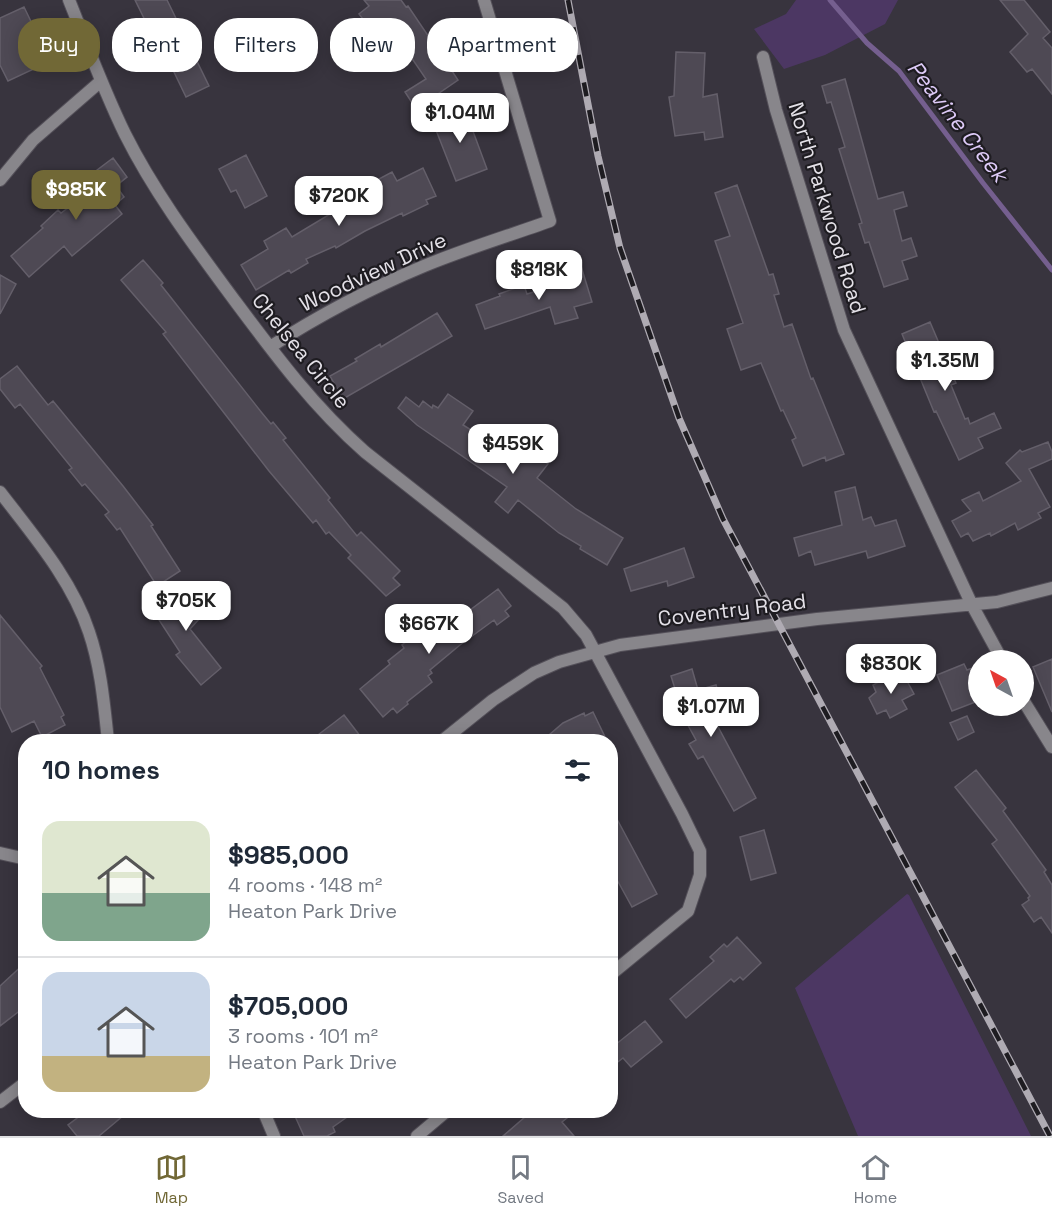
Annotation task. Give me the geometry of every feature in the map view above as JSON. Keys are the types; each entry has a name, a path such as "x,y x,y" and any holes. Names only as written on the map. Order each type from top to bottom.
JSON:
{"street":[{"name":"Chelsea Circle","path":"69,0 101,81 126,135 164,200 195,248 309,396 335,425 365,452 563,608 586,636 700,851 700,875 688,911 618,968"},
{"name":"Woodview Drive","path":"270,347 300,328 404,274 550,221 484,0"},
{"name":"North Parkwood Road","path":"763,57 776,110 844,330 972,605 997,650"},
{"path":"0,180 33,140 101,81"},
{"path":"0,492 62,577 77,603 89,631 103,688 107,734"},
{"name":"Coventry Road","path":"451,734 514,684 559,662 620,645 817,619 998,602 1052,588"},
{"path":"1033,716 1052,747"},
{"path":"0,853 18,857"},
{"path":"0,1102 18,1088"},
{"path":"266,1118 274,1136"},
{"path":"417,1136 438,1118"}],"shaded area":[{"path":"796,0 898,0 885,24 825,55 784,69 754,29 786,14"},
{"path":"907,894 1031,1136 858,1136 795,988"}],"building":[{"path":"135,0 167,0 176,18 144,18"},
{"path":"364,0 401,0 406,7 408,6 427,34 427,72 453,72 458,80 416,109 405,92 426,79 415,63 415,18 362,18 359,14 369,6"},
{"path":"1000,0 1024,0 1050,32 1043,38 1052,48 1052,94 1032,69 1027,72 1010,52 1028,34"},
{"path":"24,7 29,18 18,18 18,72 27,72 8,81 0,65 0,18"},
{"path":"676,52 705,53 703,97 717,94 723,137 705,140 704,132 675,136 669,97 674,96"},
{"path":"174,72 202,72 209,86 186,97"},
{"path":"845,79 878,199 903,192 907,206 894,210 902,241 911,238 917,256 902,261 908,279 884,287 869,242 865,243 859,224 862,223 839,149 845,147 831,102 827,103 822,86"},
{"path":"464,107 487,169 456,181 432,120"},
{"path":"246,155 267,196 245,208 236,190 231,192 219,169"},
{"path":"113,158 127,177 116,186 124,197 115,205 122,214 72,256 64,246 29,277 11,256 43,228 41,226 58,210 61,213 96,187 88,177"},
{"path":"423,168 436,196 426,200 428,204 403,216 402,213 336,248 335,246 306,259 308,263 291,273 289,270 256,290 241,265 268,249 264,241 286,228 292,237 350,202 352,204 381,189 377,180 392,172 397,181"},
{"path":"737,185 769,275 773,274 779,294 774,295 784,327 792,324 811,379 813,378 844,454 826,461 825,457 803,466 792,440 796,438 783,410 781,411 761,363 741,370 727,329 743,323 715,241 730,236 715,193"},
{"path":"143,260 262,413 286,438 283,440 330,498 328,500 357,536 361,532 400,571 393,578 400,585 386,596 348,558 351,555 329,532 326,534 316,520 313,523 269,471 163,334 166,332 121,280"},
{"path":"581,266 592,302 574,307 578,318 555,324 550,307 485,329 476,305 524,285 527,294 563,283 559,272"},
{"path":"0,275 16,284 0,314"},
{"path":"437,313 452,336 343,399 330,376 357,361 355,359 380,344 381,347"},
{"path":"930,322 956,383 951,385 965,419 968,418 970,424 994,413 1001,428 978,438 983,448 959,460 936,411 934,412 902,334"},
{"path":"17,366 48,405 53,401 123,486 153,525 151,526 180,571 157,586 120,528 117,530 105,515 109,512 85,484 82,486 69,470 72,468 20,404 15,408 0,389 0,379"},
{"path":"448,394 473,411 463,425 489,441 496,431 532,455 534,453 548,464 537,478 576,509 623,538 607,565 580,549 581,546 559,533 518,500 508,513 495,502 507,487 417,425 398,408 406,397 419,407 423,401 432,408 433,405 438,408"},
{"path":"1048,442 1052,459 1029,469 1050,507 1038,513 1041,518 1018,530 1015,523 991,536 990,533 973,541 968,533 961,537 952,521 971,511 962,500 979,492 983,501 1021,481 1006,463 1020,450 1022,452"},
{"path":"855,487 863,520 871,517 875,526 896,520 905,546 868,558 866,551 815,565 811,551 799,556 794,538 842,525 835,492"},
{"path":"684,548 694,577 668,586 667,581 631,591 624,569"},
{"path":"173,588 189,610 203,594 213,604 190,629 221,668 201,685 176,655 180,652 148,603"},
{"path":"498,589 511,606 505,611 509,616 497,625 494,620 460,645 430,670 432,673 428,676 432,682 397,713 393,708 383,717 360,689 390,664 388,661 404,648 402,645 431,622 438,630 463,610 466,613"},
{"path":"0,615 42,666 40,668 64,715 61,717 65,725 48,734 40,734 34,721 12,732 0,707"},
{"path":"1052,659 1052,712 1034,669 1034,667"},
{"path":"964,664 968,670 968,705 952,711 937,675"},
{"path":"692,669 698,690 716,685 721,702 707,706 756,798 734,811 703,756 698,759 689,744 696,740 684,718 671,676"},
{"path":"901,670 914,694 902,700 907,709 890,718 886,710 877,714 869,698 876,692 873,685"},
{"path":"593,712 604,734 550,734 563,723 584,713 585,716"},
{"path":"344,715 359,734 319,734"},
{"path":"967,716 974,732 958,740 950,723"},
{"path":"976,770 1006,808 1003,811 1046,870 1044,872 1052,885 1052,933 1041,917 1034,922 1022,905 1029,900 1030,896 992,844 997,840 955,787"},
{"path":"618,821 657,894 632,907 618,882"},
{"path":"764,830 776,873 751,880 740,837"},
{"path":"737,937 761,963 743,980 740,977 734,982 731,979 686,1018 670,999 714,961 710,957 724,944 727,947"},
{"path":"18,969 18,1012 0,1026 0,986"},
{"path":"645,1021 662,1042 631,1067 623,1058 618,1062 618,1043"},
{"path":"77,1118 120,1118 99,1136 77,1136 68,1125"},
{"path":"296,1118 346,1118 333,1127 335,1132 327,1136 304,1136"},
{"path":"524,1118 567,1118 562,1122 574,1136 503,1136"}],"waterway":[{"name":"Peavine Creek","path":"830,0 867,43 899,71 1052,270"}],"railway":[{"path":"568,0 598,156 620,248 679,418 723,519 1050,1136"}]}
